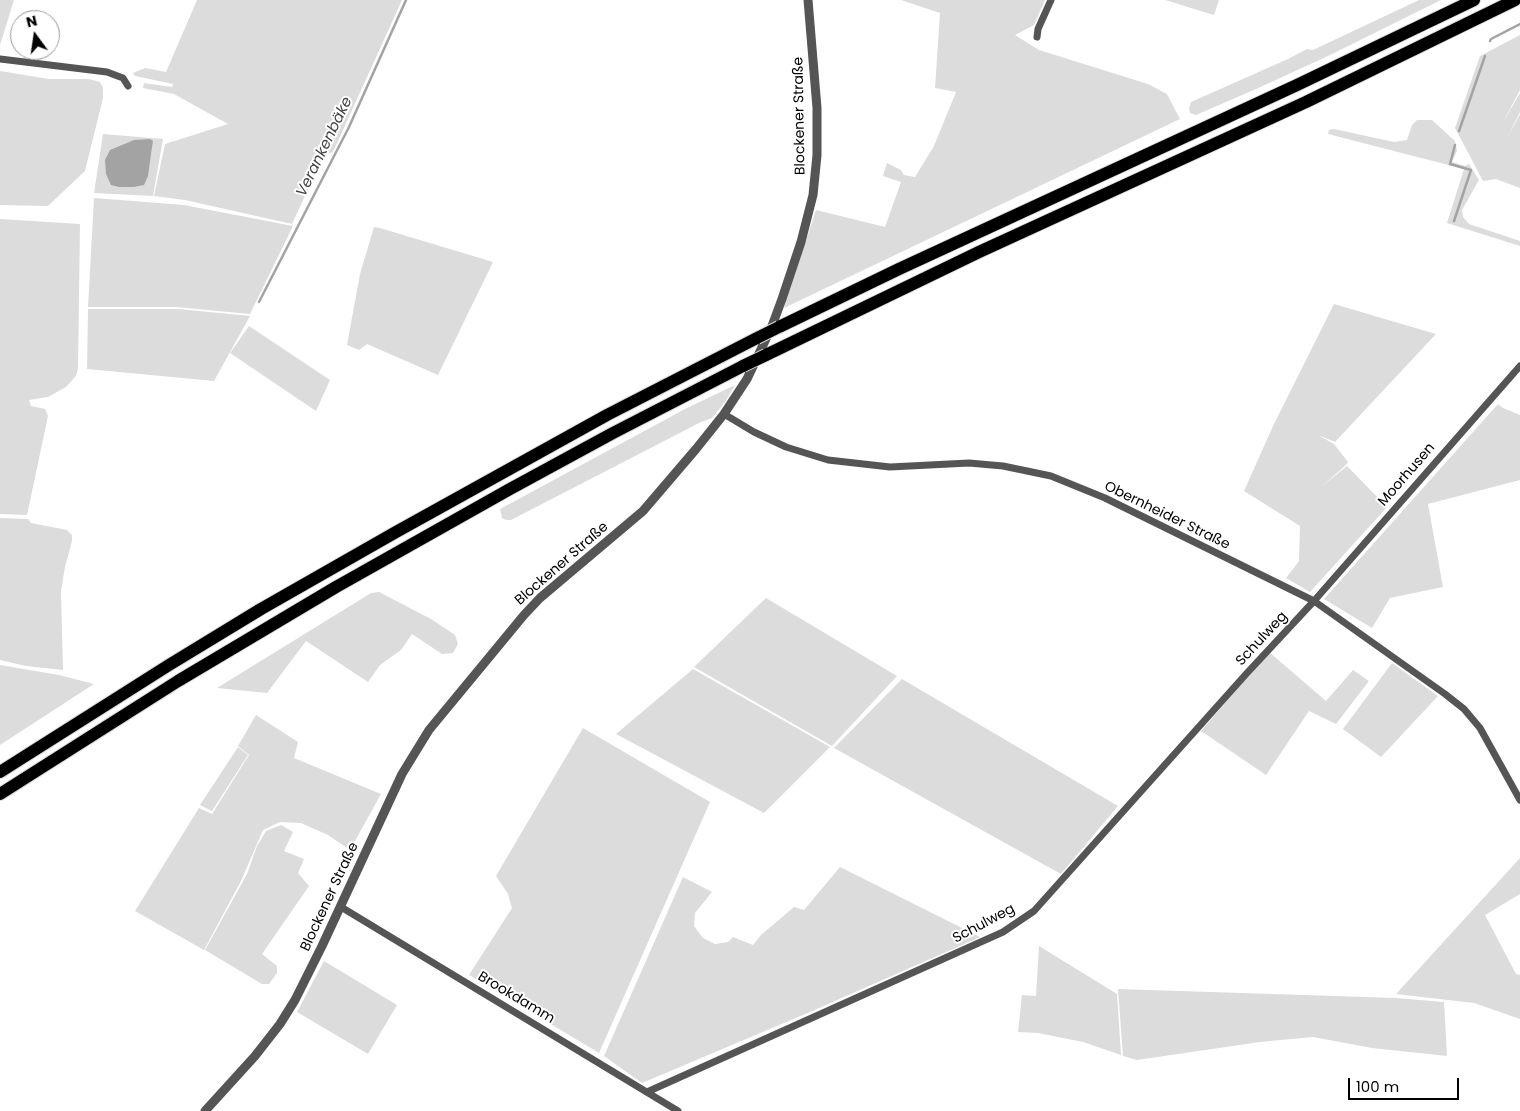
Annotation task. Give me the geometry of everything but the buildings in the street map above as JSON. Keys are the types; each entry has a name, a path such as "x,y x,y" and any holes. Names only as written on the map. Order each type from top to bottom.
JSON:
{"highway":[{"path":"0,772 244,619 459,496 668,383 908,265 1306,81 1474,0"},
{"path":"0,794 194,672 336,587 613,433 743,366 979,252 1306,102 1515,0"}],"street":[{"name":"Blockener Straße","path":"205,1111 255,1056 284,1018 308,978 402,774 418,746 440,716 540,598 643,511 696,450 724,414 747,379 772,326 797,257 813,195 817,155 817,108 808,0"},
{"path":"1036,38 1038,29 1052,0"},
{"path":"0,59 107,72 123,78 128,86"},
{"name":"Moorhusen","path":"1314,602 1520,366"},
{"name":"Obernheider Straße","path":"724,414 754,432 786,447 828,460 890,467 978,464 1019,468 1051,476 1104,498 1314,602 1439,689 1464,709 1480,728 1520,800"},
{"name":"Schulweg","path":"647,1092 1003,932 1034,911 1246,673 1314,602"},
{"name":"Brookdamm","path":"341,907 678,1111"}],"shaded area":[{"path":"0,0 14,0 10,10 0,45"},
{"path":"197,0 402,0 333,152 324,155 292,224 185,200 154,196 165,144 228,124 174,94 143,88 144,83 172,87 173,84 135,76 133,73 145,68 166,72"},
{"path":"901,0 1045,0 1034,25 1015,35 1039,50 1148,84 1167,94 1180,119 784,308 816,210 885,227 901,182 883,176 887,163 901,170 904,175 915,177 934,146 956,92 935,88 940,13"},
{"path":"1165,0 1219,0 1214,15"},
{"path":"1419,0 1441,0 1256,89 1196,115 1190,113 1191,102 1307,49 1313,50"},
{"path":"1520,35 1520,90 1503,122 1520,93 1520,112 1506,140 1520,114 1520,188 1496,179 1483,181 1455,128 1480,56"},
{"path":"0,71 49,79 89,79 100,82 103,88 103,98 85,171 48,206 0,205"},
{"path":"1417,120 1432,120 1455,141 1457,151 1452,162 1465,166 1469,164 1479,180 1462,210 1463,217 1469,224 1520,241 1520,246 1447,223 1464,169 1328,134 1329,130 1334,129 1394,142 1407,140 1412,125"},
{"path":"103,134 163,139 153,196 94,193"},
{"path":"150,139 153,141 148,176 144,185 119,187 111,185 106,174 105,160 110,150 134,140"},
{"path":"94,198 184,205 293,226 250,314 175,307 88,307"},
{"path":"0,219 80,224 78,368 76,376 66,387 48,397 29,400 31,406 45,409 48,416 27,515 0,514"},
{"path":"374,227 493,262 438,375 367,344 359,350 347,345 360,274"},
{"path":"1334,304 1436,334 1335,442 1318,435 1334,444 1348,462 1321,487 1347,466 1387,507 1310,592 1286,578 1299,561 1300,526 1244,491 1273,426"},
{"path":"88,309 179,309 250,316 214,381 87,369"},
{"path":"249,326 330,380 316,411 230,353"},
{"path":"735,385 725,402 712,418 511,520 502,518 500,509 685,409"},
{"path":"1498,404 1520,415 1520,480 1428,504 1443,587 1390,598 1372,628 1324,599"},
{"path":"0,518 28,519 31,523 67,530 72,535 61,591 63,670 26,666 0,660"},
{"path":"379,592 431,619 455,635 458,644 453,653 442,654 412,634 401,650 380,665 368,682 306,641 267,693 217,688 371,593"},
{"path":"766,598 897,676 832,746 694,667"},
{"path":"1269,652 1326,701 1353,670 1369,681 1336,724 1309,711 1266,775 1201,731"},
{"path":"1392,663 1438,696 1381,757 1343,729"},
{"path":"0,665 59,675 94,684 0,745"},
{"path":"693,669 830,747 764,813 616,734"},
{"path":"902,679 1118,806 1061,874 834,748"},
{"path":"256,715 298,742 294,758 381,794 350,850 328,835 301,823 280,822 263,830 241,881 204,950 135,911 199,808 212,814 249,755 238,746"},
{"path":"583,728 710,802 599,1053 469,975 512,908 508,894 496,876"},
{"path":"238,747 248,755 212,811 200,805"},
{"path":"281,825 293,832 284,851 304,859 298,873 309,886 262,954 277,966 277,973 269,984 262,984 205,950 247,874 257,846 266,831"},
{"path":"1520,858 1520,894 1485,915 1516,974 1520,975 1520,1019 1474,1003 1396,994"},
{"path":"840,867 980,937 642,1083 604,1056 683,877 712,892 695,913 694,926 703,938 715,944 728,942 733,937 753,945 761,935 794,907 804,910"},
{"path":"1039,946 1117,994 1121,1055 1083,1042 1038,1033 1018,1032 1022,995 1036,996"},
{"path":"324,961 397,1005 368,1054 297,1012"},
{"path":"1118,989 1396,998 1444,1002 1447,1056 1372,1048 1313,1037 1260,1042 1137,1060 1123,1056"}],"waterway":[{"name":"Verankenbäke","path":"259,302 349,127 406,0"},
{"path":"1490,41 1520,24"},
{"path":"1459,131 1485,56"},
{"path":"1454,221 1471,170 1450,164 1455,145"}]}
